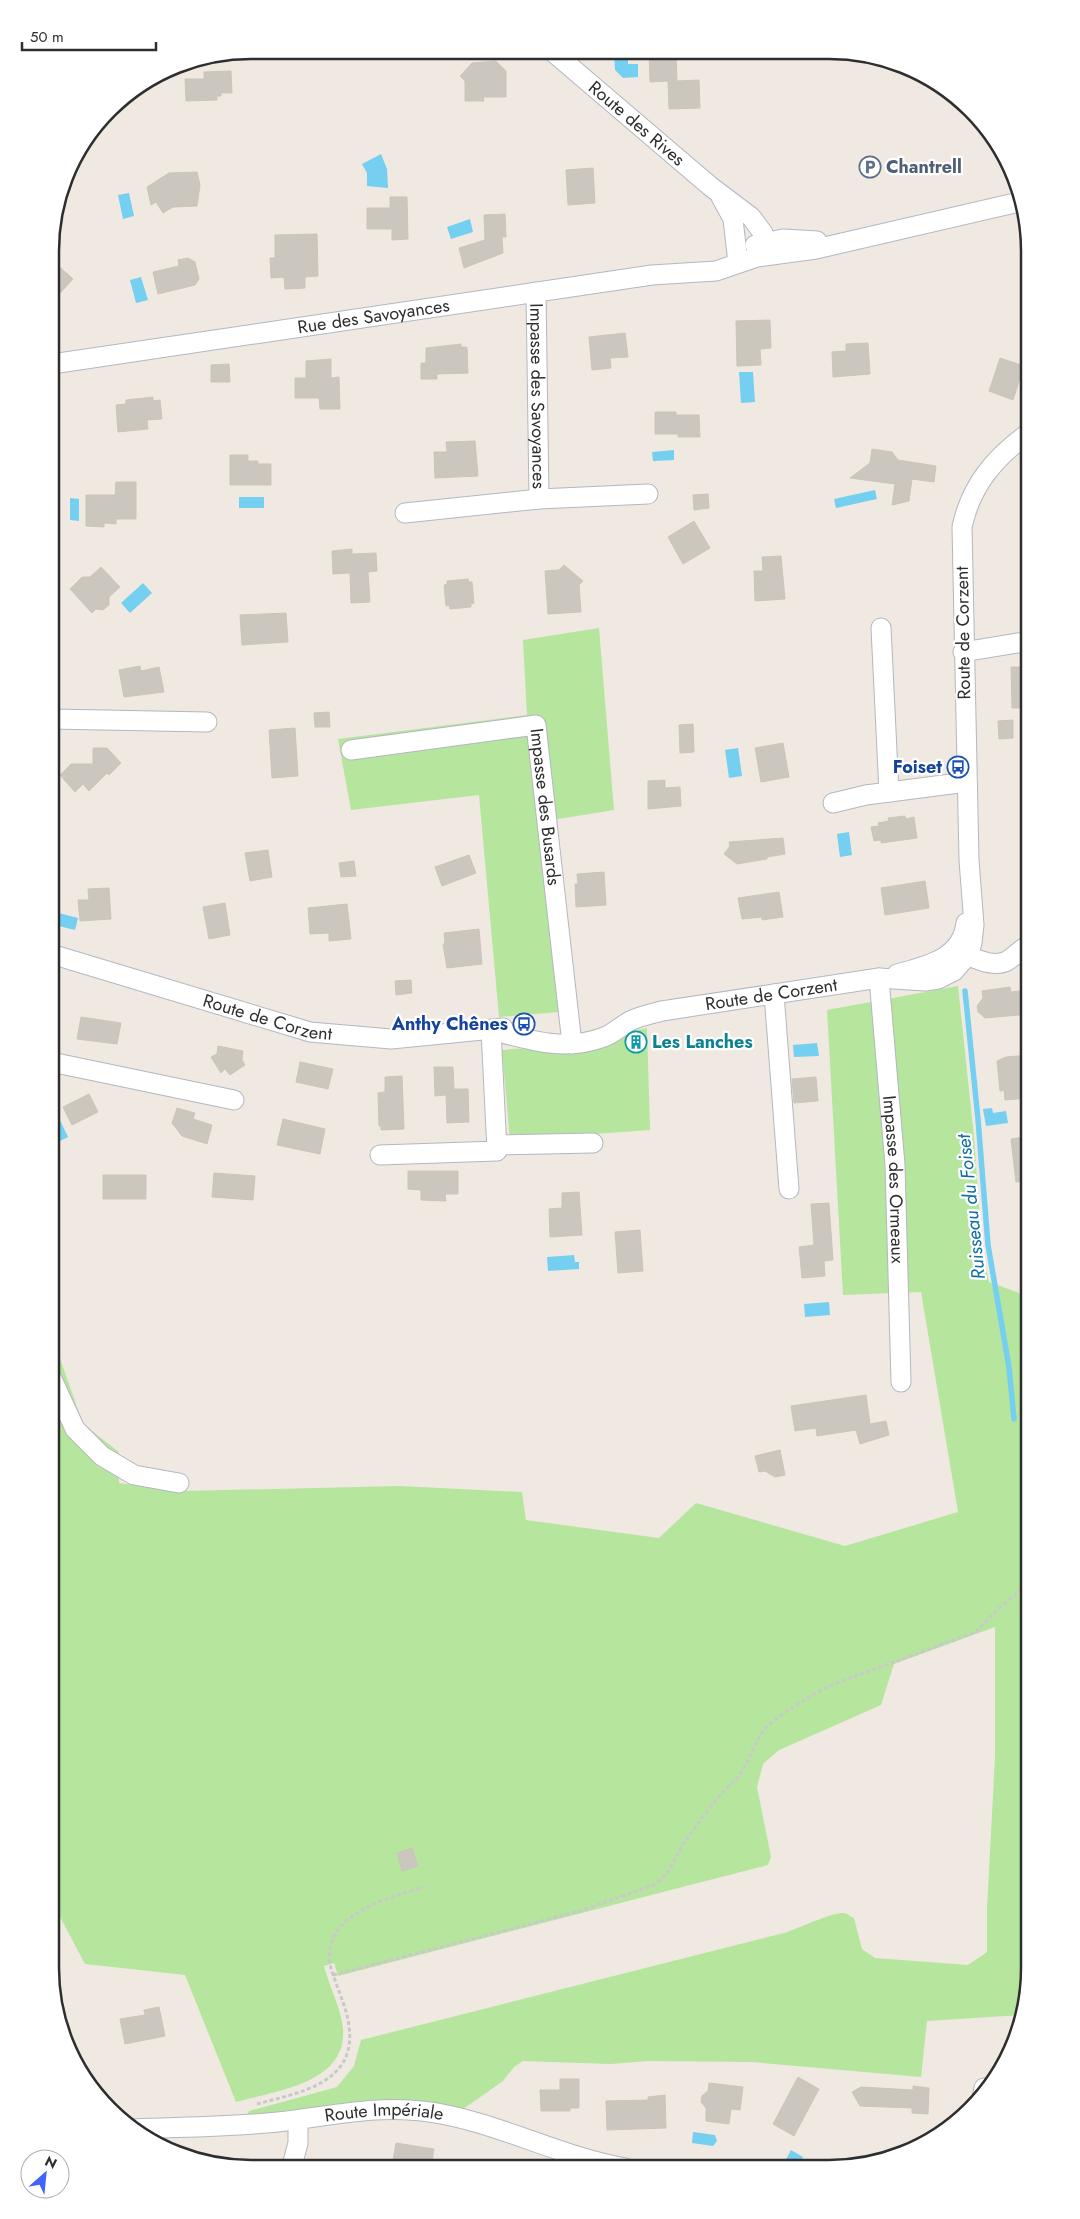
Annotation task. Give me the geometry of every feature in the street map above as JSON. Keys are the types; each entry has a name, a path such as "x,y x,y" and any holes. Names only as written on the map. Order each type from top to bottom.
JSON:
{"street":[{"name":"Route des Rives","path":"562,59 719,194 752,217 760,228 768,249"},
{"name":"Route des Rives","path":"719,194 732,215 737,257"},
{"name":"Rue des Savoyances","path":"59,363 536,292 695,271 716,270 737,257 768,249 816,249 839,242 1015,203"},
{"name":"Impasse des Savoyances","path":"536,292 539,499"},
{"name":"Route de Corzent","path":"59,956 310,1032 391,1039 513,1027 572,1038 630,1012 662,1011 879,978 925,981 938,979 954,971 963,950 972,942 974,925 969,860 961,535 966,512 979,482 990,466 1021,439"},
{"name":"Impasse des Savoyances","path":"405,513 539,499 648,494"},
{"path":"881,628 889,792"},
{"path":"964,652 1021,642"},
{"path":"59,719 207,722"},
{"name":"Impasse des Busards","path":"351,750 536,725 572,1038"},
{"path":"833,803 866,795 967,782"},
{"path":"963,950 986,961 1002,962 1021,950"},
{"name":"Impasse des Ormeaux","path":"879,978 895,1165 901,1382"},
{"path":"774,994 789,1189"},
{"path":"380,1155 497,1150 491,1030"},
{"path":"59,1064 234,1100"},
{"path":"496,1145 593,1143"},
{"path":"59,1395 74,1429 102,1456 134,1475 179,1482"},
{"name":"Route Impériale","path":"145,2129 256,2124 377,2110 420,2111 464,2119 589,2160"},
{"path":"294,2160 298,2143 298,2120"}],"path":[{"path":"332,1975 580,1911 662,1881 668,1874 675,1857 686,1839 738,1776 765,1730 774,1722 818,1692 832,1685 976,1632 996,1611 1021,1590"},
{"path":"249,2106 316,2087 336,2072 350,2040 350,2028 332,1975 329,1955 332,1938 343,1924 374,1904 423,1887"}],"green space":[{"path":"599,628 614,810 552,820 559,1012 499,1017 479,795 351,810 338,739 527,715 523,640"},
{"path":"958,986 974,1137 982,1250 989,1282 1021,1294 1021,1980 1016,2015 927,2021 921,2077 752,2062 647,2061 611,2064 523,2061 514,2067 503,2081 449,2119 394,2113 245,2120 249,2111 337,2087 354,2066 361,2040 784,1933 838,1913 854,1918 862,1949 875,1958 968,1965 987,1952 987,1909 995,1757 995,1627 894,1664 881,1705 779,1750 763,1764 757,1787 771,1857 768,1865 338,1976 334,1963 324,1966 340,2013 343,2029 341,2047 333,2062 321,2073 306,2082 288,2089 236,2102 185,1975 85,1964 59,1915 59,1356 83,1424 119,1452 119,1483 185,1491 399,1486 522,1492 526,1520 659,1538 696,1503 845,1546 958,1512 921,1292 843,1295 827,1010"},
{"path":"647,1028 650,1130 510,1140 502,1050 529,1049 562,1053 586,1052 632,1032"}],"water":[{"path":"614,59 628,59 628,64 638,64 638,77 623,78 615,70"},
{"path":"381,154 387,169 388,188 367,186 367,173 362,164"},
{"path":"129,193 134,216 123,219 118,195"},
{"path":"470,219 473,232 451,239 447,227"},
{"path":"141,277 148,300 136,303 130,280"},
{"path":"739,372 753,372 755,402 741,403"},
{"path":"674,450 674,460 653,461 652,452"},
{"path":"875,490 877,499 836,508 834,499"},
{"path":"239,497 264,497 264,508 239,508"},
{"path":"70,498 79,499 79,521 70,520"},
{"path":"143,583 152,593 130,613 121,603"},
{"path":"738,748 742,776 729,778 725,750"},
{"path":"849,832 852,855 840,857 837,834"},
{"path":"59,913 78,918 75,930 59,926"},
{"path":"817,1043 819,1056 794,1057 793,1045"},
{"path":"992,1108 993,1113 1006,1111 1008,1123 986,1126 983,1109"},
{"path":"59,1118 68,1137 59,1142"},
{"path":"574,1255 575,1262 579,1262 579,1269 548,1271 547,1257"},
{"path":"829,1302 830,1315 805,1317 804,1304"},
{"path":"693,2132 715,2135 717,2141 713,2146 692,2143"},
{"path":"791,2150 803,2157 801,2160 786,2160"}],"building":[{"path":"649,59 676,59 677,81 699,80 700,108 669,109 668,81 650,82"},
{"path":"496,61 506,71 506,97 483,97 484,101 465,101 465,81 460,76 472,63"},
{"path":"231,71 232,93 221,93 221,96 217,96 217,100 186,101 185,79 204,79 204,72"},
{"path":"593,168 595,203 568,205 566,170"},
{"path":"197,172 200,185 197,206 173,207 163,213 156,202 151,205 147,187 169,173"},
{"path":"390,197 407,197 408,239 392,240 392,229 367,229 367,208 390,208"},
{"path":"505,214 506,237 502,237 503,253 464,268 459,248 485,240 484,215"},
{"path":"317,234 318,276 305,277 305,288 285,289 284,277 271,278 270,258 275,258 275,235"},
{"path":"188,258 195,262 199,279 195,285 158,294 153,272 179,266 178,260"},
{"path":"59,266 73,279 59,294"},
{"path":"770,320 771,348 760,349 761,365 737,366 736,321"},
{"path":"625,333 628,357 610,358 611,368 592,370 589,337"},
{"path":"868,343 870,374 833,377 832,352 846,351 846,344"},
{"path":"461,344 461,347 467,347 468,373 437,374 437,379 421,379 421,363 426,363 426,348"},
{"path":"1000,358 1021,365 1021,375 1013,400 989,391"},
{"path":"331,359 331,378 339,377 340,409 320,409 319,398 295,398 295,378 306,378 306,361"},
{"path":"229,364 230,382 211,382 211,365"},
{"path":"153,397 153,401 160,400 162,419 147,420 148,429 118,432 116,405 126,404 126,400"},
{"path":"655,412 676,412 676,415 699,415 700,437 678,437 678,434 655,434"},
{"path":"475,441 478,476 435,478 434,452 447,452 446,442"},
{"path":"872,449 892,452 898,460 936,466 934,482 912,479 909,501 892,505 895,484 850,478 870,463"},
{"path":"230,455 248,455 248,461 258,461 258,464 271,464 271,485 230,485"},
{"path":"116,482 136,482 136,519 116,519 116,524 104,523 104,527 86,526 86,495 115,495"},
{"path":"708,494 709,508 694,510 693,495"},
{"path":"694,521 710,548 683,564 668,537"},
{"path":"352,549 352,554 376,553 377,571 368,572 370,602 351,603 350,573 333,574 332,551"},
{"path":"781,556 785,599 755,601 754,571 763,571 762,557"},
{"path":"564,565 583,581 579,585 581,612 548,614 545,571 559,570"},
{"path":"101,567 120,587 109,597 109,605 103,610 96,609 92,613 70,589 82,577 90,577"},
{"path":"468,579 469,582 472,582 474,603 471,604 471,607 450,609 449,605 446,606 444,585 447,584 447,581"},
{"path":"286,613 288,642 242,645 240,615"},
{"path":"140,666 141,671 159,667 164,692 124,697 119,670"},
{"path":"1011,667 1021,667 1021,708 1012,708"},
{"path":"329,712 330,727 315,727 314,713"},
{"path":"1013,720 1013,738 999,739 998,721"},
{"path":"693,724 694,752 680,753 679,725"},
{"path":"295,728 298,776 272,778 269,730"},
{"path":"783,743 789,777 761,782 755,748"},
{"path":"93,748 107,748 121,763 109,775 107,773 89,791 83,784 75,792 60,775 71,764 93,764"},
{"path":"665,780 665,788 680,787 681,806 648,809 648,781"},
{"path":"905,816 906,819 914,817 917,838 881,843 881,840 874,841 871,827 879,826 878,823 889,821 888,818"},
{"path":"783,838 785,854 767,857 767,859 737,864 724,854 730,846 729,842"},
{"path":"268,850 272,877 250,881 245,853"},
{"path":"469,855 476,873 442,886 435,867"},
{"path":"354,861 356,876 341,877 339,863"},
{"path":"604,872 606,905 576,907 575,884 578,884 577,874"},
{"path":"925,881 929,908 885,915 881,888"},
{"path":"109,888 111,919 80,921 78,900 89,900 88,889"},
{"path":"779,892 783,917 762,920 762,917 742,919 738,898"},
{"path":"225,903 230,935 209,939 203,907"},
{"path":"347,904 351,939 329,941 329,933 310,934 308,908"},
{"path":"479,929 482,964 447,968 443,944 445,944 444,933"},
{"path":"411,980 412,993 396,995 395,981"},
{"path":"1010,987 1011,992 1021,991 1021,1015 985,1018 978,1012 977,1006 983,998 982,991"},
{"path":"81,1017 121,1023 117,1044 77,1039"},
{"path":"218,1046 243,1051 242,1060 245,1065 230,1075 225,1069 221,1073 211,1057 217,1054"},
{"path":"1021,1056 1021,1099 1005,1100 1004,1090 1000,1091 997,1061 1006,1057"},
{"path":"300,1062 333,1069 328,1089 296,1082"},
{"path":"434,1067 453,1067 454,1089 468,1089 469,1122 447,1123 446,1095 435,1096"},
{"path":"402,1076 404,1129 381,1130 381,1126 379,1126 378,1093 385,1092 385,1077"},
{"path":"816,1077 818,1101 794,1103 792,1079"},
{"path":"89,1094 98,1112 72,1125 63,1107"},
{"path":"177,1108 195,1113 193,1119 212,1125 207,1144 182,1136 172,1123"},
{"path":"283,1119 325,1129 320,1154 277,1145"},
{"path":"1021,1137 1021,1182 1016,1182 1011,1139"},
{"path":"408,1171 458,1171 458,1194 445,1194 446,1201 421,1200 421,1190 408,1189"},
{"path":"214,1173 255,1176 253,1200 212,1197"},
{"path":"103,1175 146,1175 146,1199 103,1199"},
{"path":"579,1192 582,1235 550,1237 549,1209 562,1208 562,1193"},
{"path":"829,1203 833,1260 824,1261 825,1276 802,1278 799,1247 814,1245 811,1204"},
{"path":"640,1230 643,1271 618,1273 615,1232"},
{"path":"866,1395 870,1424 886,1421 889,1435 860,1444 856,1430 817,1436 816,1428 795,1431 791,1406"},
{"path":"780,1450 785,1475 775,1477 765,1471 759,1472 755,1456"},
{"path":"412,1848 418,1866 402,1871 397,1853"},
{"path":"159,2007 165,2036 125,2044 120,2019 145,2015 144,2010"},
{"path":"798,2077 819,2089 794,2136 773,2124"},
{"path":"560,2079 579,2079 579,2108 570,2108 570,2111 541,2111 540,2090 560,2090"},
{"path":"709,2083 743,2087 740,2110 731,2109 729,2124 706,2121 706,2108 701,2102 702,2096 708,2091"},
{"path":"913,2086 929,2088 928,2114 912,2113 912,2108 860,2106 852,2092 861,2087 913,2090"},
{"path":"665,2095 666,2128 607,2130 606,2101 648,2100 648,2097"},
{"path":"396,2143 434,2149 432,2160 393,2160"}],"waterway":[{"name":"Ruisseau du Foiset","path":"965,991 988,1245 1009,1367 1014,1419"}],"place":[{"name":"Chantrell","path":"870,167"},
{"name":"Foiset","path":"958,767"},
{"name":"Anthy Chênes","path":"524,1024"},
{"name":"Les Lanches","path":"636,1042"}]}
